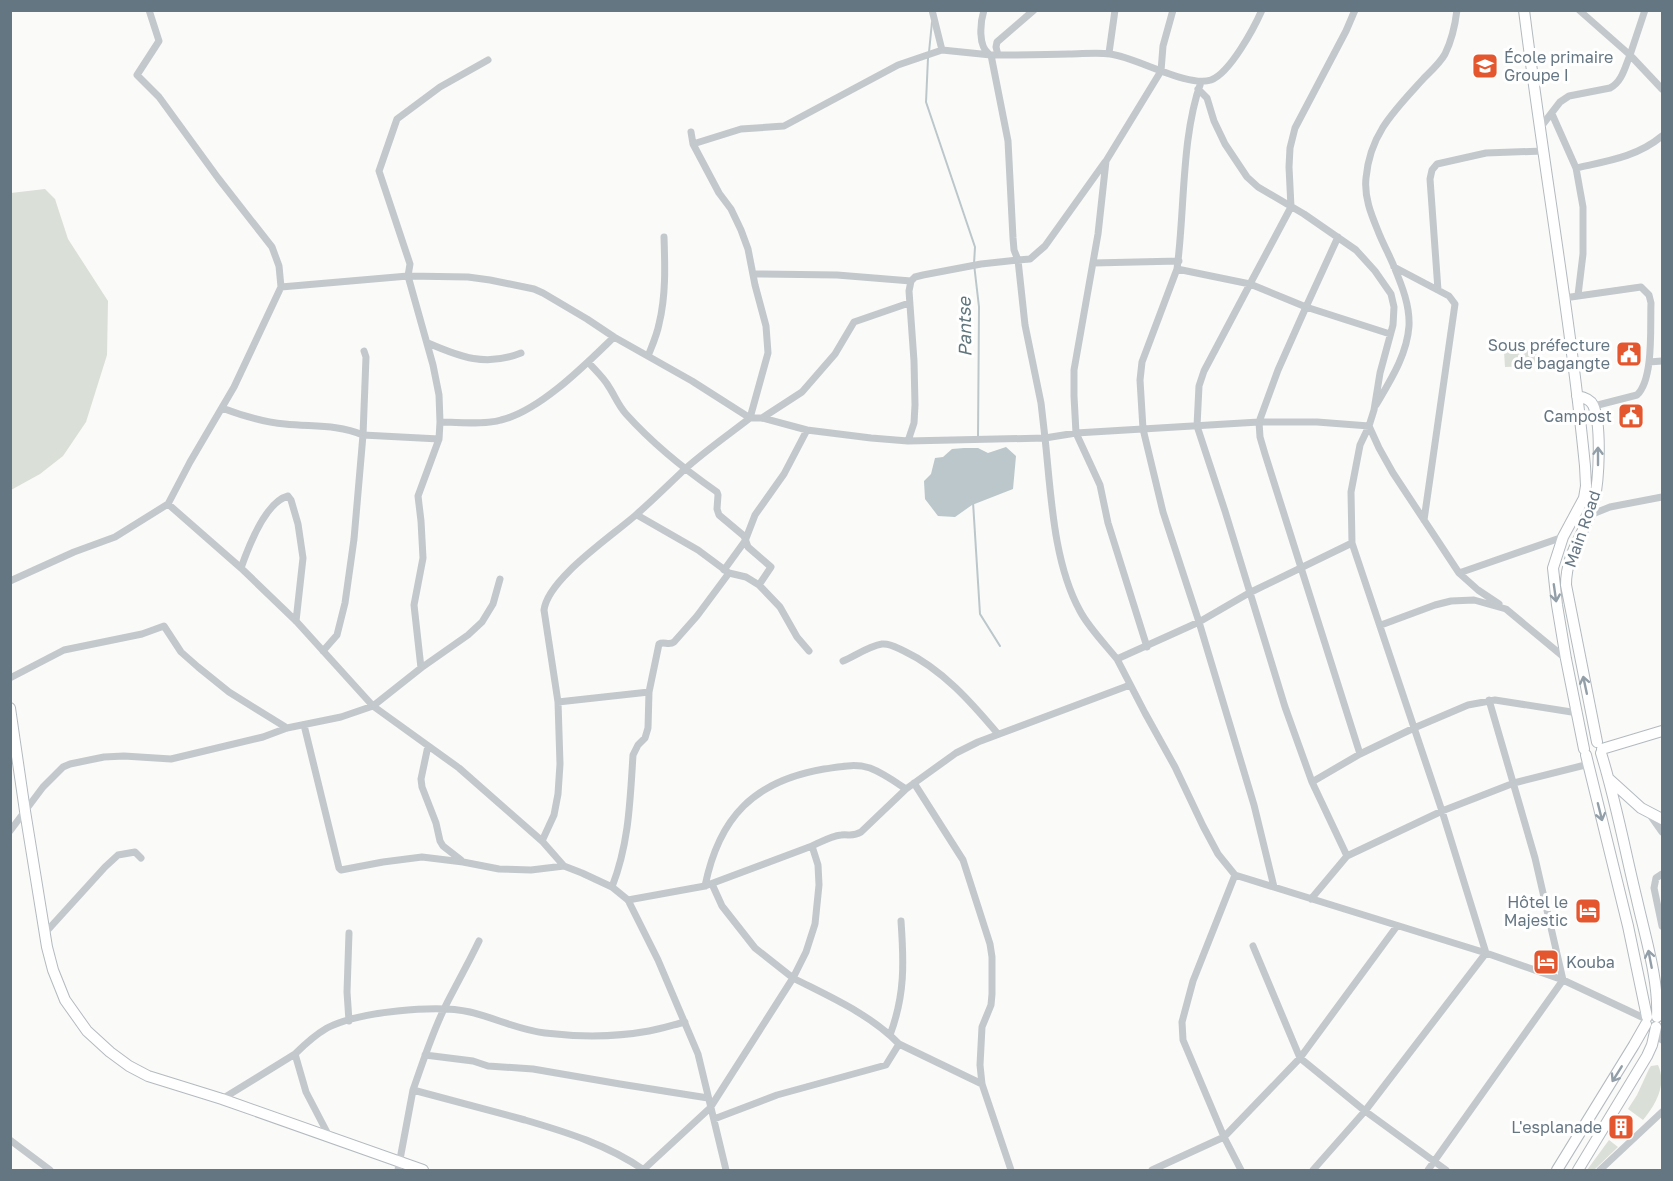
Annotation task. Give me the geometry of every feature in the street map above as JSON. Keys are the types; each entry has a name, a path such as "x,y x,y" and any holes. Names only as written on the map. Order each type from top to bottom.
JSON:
{"main road":[{"path":"1524,10 1586,476 1584,498 1563,537 1552,568 1566,659 1586,756 1652,1022 1652,1045 1647,1056 1578,1170"},
{"path":"1577,396 1587,399 1594,406"},
{"name":"Main Road","path":"1594,406 1598,432 1596,493 1590,514 1569,560 1566,585 1582,671 1651,963 1656,994 1652,1022"},
{"path":"1582,435 1598,432"},
{"path":"10,708 45,933 53,970 65,1000 87,1031 110,1052 148,1076 222,1099 399,1166 423,1170"},
{"path":"1586,756 1586,744 1590,741 1600,748 1660,734"},
{"path":"1609,779 1630,800 1662,819"},
{"path":"1557,1170 1652,1022"}],"street":[{"path":"10,581 74,552 115,537 168,504 234,387 281,286 279,266 272,247 159,97 136,75 159,41 149,10"},
{"path":"932,10 942,50"},
{"path":"984,10 981,28 982,46 987,53 994,55"},
{"path":"1034,10 997,42 994,55 1008,141 1014,250 1018,260 1025,325 1041,403 1057,541 1071,591 1081,613 1117,659 1175,767 1218,854 1235,875 1486,953 1563,980 1652,1022 1662,1040"},
{"path":"1109,53 1115,10"},
{"path":"908,441 914,423 915,405 909,303 911,281 923,275 981,264 1030,259 1045,246 1106,161 1161,71 1163,46 1173,10"},
{"path":"1200,85 1221,74 1238,52 1262,10"},
{"path":"1347,856 1312,782 1285,707 1197,426 1199,387 1204,371 1291,207 1289,167 1290,148 1295,128 1355,10"},
{"path":"1374,410 1396,371 1405,347 1409,325 1407,303 1394,267 1381,241 1366,197 1369,159 1386,120 1443,57 1450,43 1457,10"},
{"path":"1579,10 1630,56 1662,89"},
{"path":"1539,128 1560,102 1569,96 1616,85 1630,56 1645,10"},
{"path":"693,144 741,129 783,126 898,65 942,50 994,55 1109,53 1200,85 1225,144 1247,177 1258,187 1304,214 1356,250 1391,294 1394,307 1393,325 1380,373 1374,410 1360,445 1352,483 1352,543 1442,811 1486,953"},
{"path":"421,668 414,605 423,558 422,521 418,496 439,439 439,395 428,343 415,306 408,276 410,264 379,171 397,119 440,87 488,60"},
{"path":"1200,85 1189,140 1178,269 1143,362 1140,380 1143,429 1163,512 1254,805 1274,887"},
{"path":"1552,114 1576,168 1582,207 1583,254 1578,295"},
{"path":"542,842 554,815 560,764 558,702 544,610 548,595 581,561 637,515 685,469 750,418 768,353 766,326 748,249 731,209 719,193 693,144 691,132"},
{"path":"1576,168 1623,158 1641,151 1662,136"},
{"path":"1438,290 1430,179 1432,170 1437,164 1486,153 1543,151"},
{"path":"1106,161 1093,263 1074,370 1076,433 1100,485 1108,523 1147,647"},
{"path":"648,356 659,325 664,301 664,237"},
{"path":"1338,237 1278,370 1258,422 1260,437 1300,568 1360,754"},
{"path":"1093,263 1179,261"},
{"path":"1394,267 1449,296 1453,300 1455,309 1424,520"},
{"path":"1178,269 1250,284 1306,307 1390,334"},
{"path":"754,274 837,275 911,281"},
{"path":"281,286 408,276 468,277 534,289 692,381 750,418 762,418 807,430 908,441 1045,438 1076,433 1258,422 1317,422 1369,426"},
{"path":"1564,298 1641,287 1646,291 1651,303 1649,362 1641,392 1637,396 1594,406"},
{"path":"762,418 802,392 836,354 854,322 909,303"},
{"path":"440,422 498,421 510,418 558,388 614,337"},
{"path":"428,343 451,353 496,361 520,353"},
{"path":"323,651 337,635 345,603 354,538 363,435 366,357 364,351"},
{"path":"1649,362 1662,361"},
{"path":"588,362 608,384 617,403 627,416 653,442 717,492 719,515 744,536 748,547 771,567 759,585"},
{"path":"222,408 273,423 323,425 344,428 363,435 439,439"},
{"path":"1369,426 1393,473 1459,573 1566,659"},
{"path":"612,887 621,866 626,844 633,755 645,738 648,728 649,693 659,644 674,642 697,616 745,541 755,515 784,474 807,430"},
{"path":"241,568 255,533 265,517 282,497 289,497 298,524 303,558 296,621"},
{"path":"1590,514 1610,507 1662,497"},
{"path":"168,504 241,568 296,621 374,706 459,768 542,842 564,866 612,887 628,900 658,960 698,1054 726,1170"},
{"path":"637,515 698,550 726,572 746,577 759,585 780,607 797,637 809,651"},
{"path":"1459,573 1563,537"},
{"path":"1117,659 1199,622 1249,593 1352,543"},
{"path":"10,831 43,786 63,767 70,764 104,757 124,756 171,759 263,737 286,728 340,717 374,706 482,622 493,604 500,579"},
{"path":"1381,625 1451,601 1474,600 1506,609"},
{"path":"10,678 64,650 142,634 165,626 181,652 198,667 229,692 286,728"},
{"path":"843,661 881,644 893,645 915,656 945,678 973,704 998,734"},
{"path":"628,900 708,885 833,837 856,835 906,789 956,753 998,734 1130,685"},
{"path":"558,702 649,693"},
{"path":"1312,782 1360,754 1468,705 1490,700 1578,713"},
{"path":"1428,1170 1563,980 1535,858 1490,700"},
{"path":"304,725 339,868 344,871 383,862 422,857 464,861 499,869 531,870 564,866"},
{"path":"428,746 421,779 422,787 436,823 440,841 443,846 464,861"},
{"path":"1311,899 1347,856 1442,811 1586,756"},
{"path":"906,789 887,776 868,768 849,765 791,777 770,786 744,805 728,824 713,854 708,885 755,948 793,978 853,1009 899,1044 982,1084"},
{"path":"914,783 963,860 990,944 992,994 991,1005 982,1027 980,1065 982,1084 1011,1170"},
{"path":"1649,813 1662,832"},
{"path":"413,1090 593,1142 643,1170 710,1108 793,978 806,952 815,924 819,885 818,865 812,846"},
{"path":"45,933 118,855 135,852 141,858"},
{"path":"1662,874 1654,882 1662,926"},
{"path":"1235,875 1192,981 1182,1022 1183,1040 1224,1137 1241,1170"},
{"path":"890,1035 895,1023 902,988 904,962 901,921"},
{"path":"1152,1170 1224,1137 1300,1058 1397,926"},
{"path":"349,1021 346,992 350,933"},
{"path":"399,1166 413,1090 425,1055 444,1009 479,941"},
{"path":"1253,946 1300,1058 1365,1111 1446,1170"},
{"path":"1313,1170 1365,1111 1486,953"},
{"path":"222,1099 295,1054 326,1029 339,1023 388,1012 444,1009 471,1012 531,1031 580,1036 650,1031 685,1022"},
{"path":"714,1119 777,1095 886,1065 899,1044"},
{"path":"295,1054 306,1092 330,1138"},
{"path":"425,1055 488,1066 533,1068 708,1098"},
{"path":"1600,1170 1662,1112"},
{"path":"10,1140 50,1170"}],"shaded area":[{"path":"45,189 55,199 68,239 108,301 107,355 86,422 63,456 40,474 11,490 11,193"},
{"path":"1537,349 1538,366 1505,367 1504,351"},
{"path":"1006,447 1016,456 1013,489 972,505 955,517 938,516 925,499 924,481 931,474 935,458 943,457 952,449 978,448 988,453"},
{"path":"1658,1065 1661,1087 1643,1120 1628,1109 1651,1066"},
{"path":"1609,1140 1618,1147 1594,1170 1587,1170"}],"waterway":[{"name":"Pantse","path":"929,52 932,22"},
{"name":"Pantse","path":"928,58 926,102 975,247 974,264 979,307 978,437"},
{"name":"Pantse","path":"973,502 980,614 1000,646"}],"place":[{"name":"École primaire Groupe I","path":"1485,66"},
{"name":"Sous préfecture de bagangte","path":"1629,354"},
{"name":"Campost","path":"1631,416"},
{"name":"Hôtel le Majestic","path":"1588,911"},
{"name":"Kouba","path":"1546,962"},
{"name":"L'esplanade","path":"1621,1127"}]}
